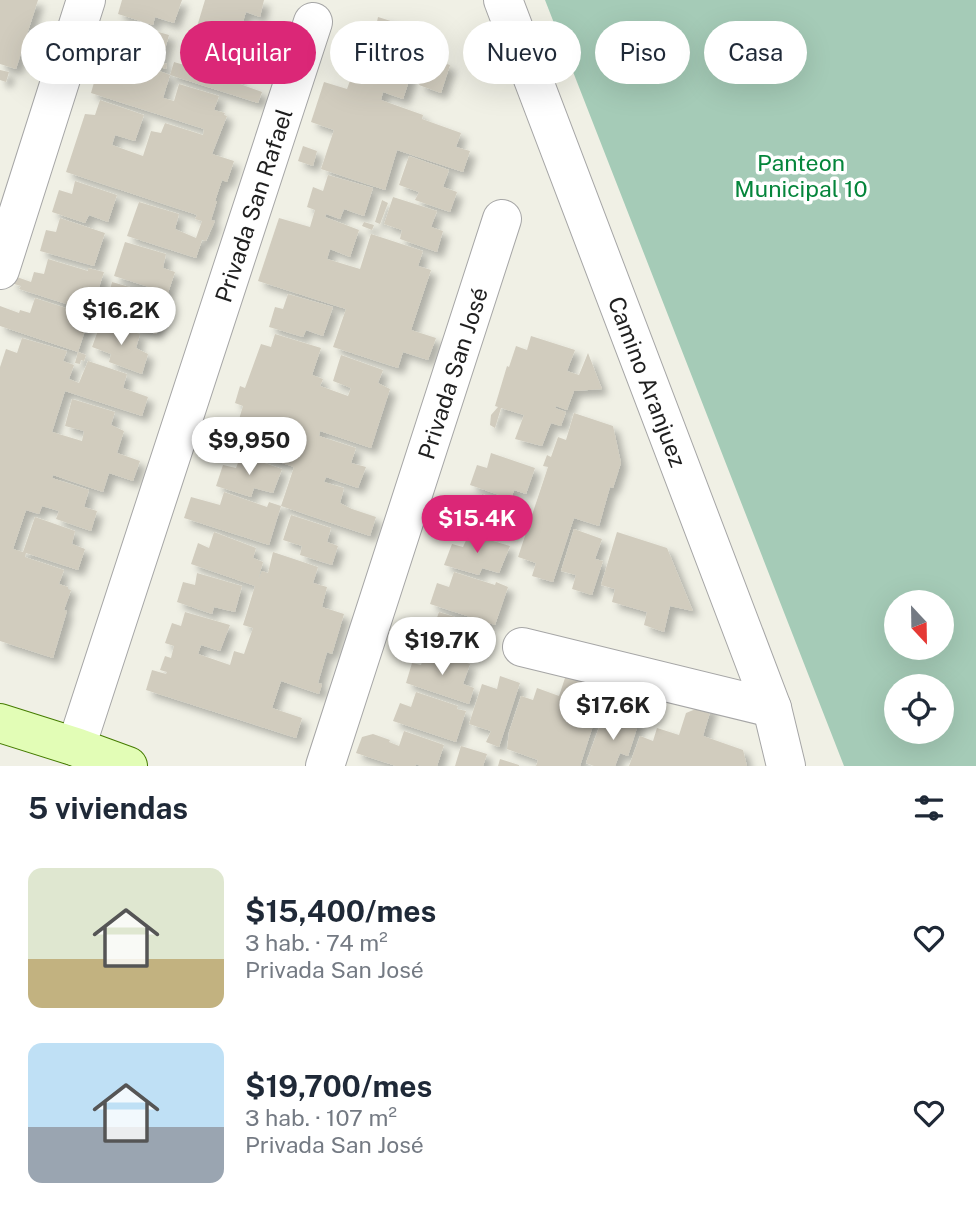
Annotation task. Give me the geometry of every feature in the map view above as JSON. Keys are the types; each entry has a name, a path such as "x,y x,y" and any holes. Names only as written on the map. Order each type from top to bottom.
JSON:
{"street":[{"path":"0,270 86,0"},
{"name":"Camino Aranjuez","path":"503,0 772,708 786,766"},
{"name":"Privada San Rafael","path":"76,747 293,84"},
{"name":"Privada San José","path":"326,766 502,219"},
{"path":"522,647 772,708"},
{"path":"0,723 128,766"}],"green space":[{"name":"Panteon Municipal 10","path":"545,0 976,0 976,766 844,766 578,84 581,84 581,21 553,21"}],"building":[{"path":"0,0 38,0 31,21 21,21 21,53 16,69 0,64"},
{"path":"122,0 182,0 174,23 155,17 154,21 140,21 118,14"},
{"path":"205,0 264,0 260,17 246,12 243,21 199,21"},
{"path":"174,62 180,64 180,78 170,75"},
{"path":"0,70 9,72 6,82 0,80"},
{"path":"166,74 170,75 163,98 174,101 179,84 219,96 214,110 227,116 212,154 234,161 227,182 222,180 211,220 215,221 206,241 202,240 196,258 127,236 139,202 179,214 175,229 196,238 202,221 195,219 197,215 66,172 85,114 95,115 100,100 144,115 135,141 115,135 112,145 143,156 151,131 161,133 165,123 203,135 204,129 91,93 94,84 166,84"},
{"path":"324,82 347,89 349,84 408,84 403,99 383,92 381,100 423,115 422,119 461,133 456,147 470,151 463,172 397,150 385,190 321,169 334,130 311,122"},
{"path":"198,84 240,84 262,92 258,103"},
{"path":"419,84 444,84 441,93"},
{"path":"303,146 317,151 313,166 298,161"},
{"path":"409,156 449,170 443,187 457,192 450,212 415,200 419,192 399,185"},
{"path":"328,175 373,188 364,216 344,209 340,219 326,214 325,217 359,230 350,257 330,249 327,259 360,269 371,234 423,251 418,266 431,270 411,330 436,338 428,360 403,352 398,368 333,347 346,309 258,281 279,218 310,227 315,210 307,207 313,187 323,191"},
{"path":"75,181 117,195 108,222 89,215 85,223 52,212 59,190 72,194"},
{"path":"393,197 437,211 431,227 443,231 437,252 400,239 402,230 384,224"},
{"path":"382,200 388,203 380,224 375,222"},
{"path":"60,218 105,233 94,266 40,251 46,230 56,232"},
{"path":"364,222 374,225 372,230 362,226"},
{"path":"125,242 166,254 163,268 175,272 168,293 114,276"},
{"path":"48,259 88,271 88,268 104,272 78,352 0,326 0,306 19,313 20,310 30,313 35,298 78,312 79,308 19,289 21,286 11,283 14,276 31,282 34,272 44,274"},
{"path":"112,282 154,294 150,307 162,312 156,334 119,322 122,313 105,308"},
{"path":"288,294 333,307 323,336 306,330 303,337 269,327 275,307 283,309"},
{"path":"101,322 140,334 136,348 148,354 142,374 109,362 111,354 92,347"},
{"path":"275,334 321,348 312,375 323,379 320,386 348,396 351,388 333,381 341,355 383,370 378,383 390,389 371,448 320,431 319,436 356,448 351,463 366,467 358,488 326,477 324,482 344,488 340,503 376,517 370,536 281,506 294,467 231,446 243,406 235,403 240,386 245,388 261,344 271,347"},
{"path":"531,336 575,350 567,371 579,375 588,353 602,389 574,391 567,410 556,406 555,408 566,412 561,426 551,423 542,446 515,439 524,415 501,408 495,428 490,425 491,415 498,407 495,406 507,366 509,367 516,346 527,350"},
{"path":"22,338 67,351 63,361 74,365 69,379 79,383 88,361 127,374 123,388 148,397 142,416 65,391 52,432 82,441 84,431 65,426 72,399 115,412 111,425 124,431 117,453 140,461 133,481 109,473 103,492 53,475 52,478 89,490 84,507 97,511 91,531 56,519 59,511 42,506 39,514 26,510 13,549 23,552 35,517 75,531 72,544 85,549 78,570 26,553 25,557 64,570 59,584 71,590 53,658 0,641 0,367 6,349 17,353"},
{"path":"78,352 86,355 80,364 75,363"},
{"path":"574,413 613,426 621,463 613,488 610,487 599,526 574,518 553,582 532,576 536,563 518,557 548,467 543,466 547,455 551,457 558,437 566,440"},
{"path":"491,453 535,468 526,494 514,490 511,499 470,485 477,465 487,468"},
{"path":"241,455 282,469 273,493 254,488 251,497 216,486 223,465 236,468"},
{"path":"224,492 267,507 269,502 281,506 269,545 184,518 191,497 220,505"},
{"path":"482,494 523,507 513,534 494,528 492,535 457,525 464,505 476,508"},
{"path":"291,515 331,528 327,542 338,546 332,565 300,555 302,546 283,540"},
{"path":"574,529 602,539 595,559 603,561 592,595 572,589 576,575 561,571"},
{"path":"214,532 256,548 253,558 263,562 258,580 262,571 268,573 273,552 318,567 313,583 327,587 322,607 344,614 332,654 327,652 318,683 322,684 319,694 281,681 272,708 302,718 296,738 146,690 152,670 166,674 167,672 160,670 165,656 171,658 174,646 165,643 172,623 181,626 185,612 230,625 220,651 201,645 198,654 230,665 234,651 244,654 253,628 243,625 255,586 191,564 198,543 209,548"},
{"path":"617,532 667,548 693,611 670,606 664,632 644,625 647,612 612,602 615,589 601,585"},
{"path":"469,534 510,546 499,573 482,568 479,575 444,565 452,544 463,547"},
{"path":"454,572 508,587 495,625 430,604 437,583 449,587"},
{"path":"197,573 242,586 235,612 214,607 212,614 177,602 183,582 195,585"},
{"path":"439,612 483,626 475,652 455,646 452,654 417,643 424,622 434,626"},
{"path":"426,650 470,664 463,684 474,688 469,704 406,683 412,663 421,665"},
{"path":"566,675 588,679 582,698 600,704 580,766 536,766 538,760 507,749 509,732 521,696 533,700 537,688 559,696"},
{"path":"500,676 520,683 499,747 486,742 491,731 469,724 482,684 497,689"},
{"path":"416,692 466,711 456,742 393,721 400,703 411,707"},
{"path":"713,702 703,736 743,750 747,766 629,766 640,736 653,741 657,728 679,735 686,713"},
{"path":"619,715 639,722 628,756 620,753 615,766 594,766 586,763 601,722 614,727"},
{"path":"404,731 444,745 437,766 396,766 356,753 362,737 373,734 399,746"},
{"path":"461,746 487,754 483,766 455,766"},
{"path":"500,759 519,765 519,766 498,766"}]}
